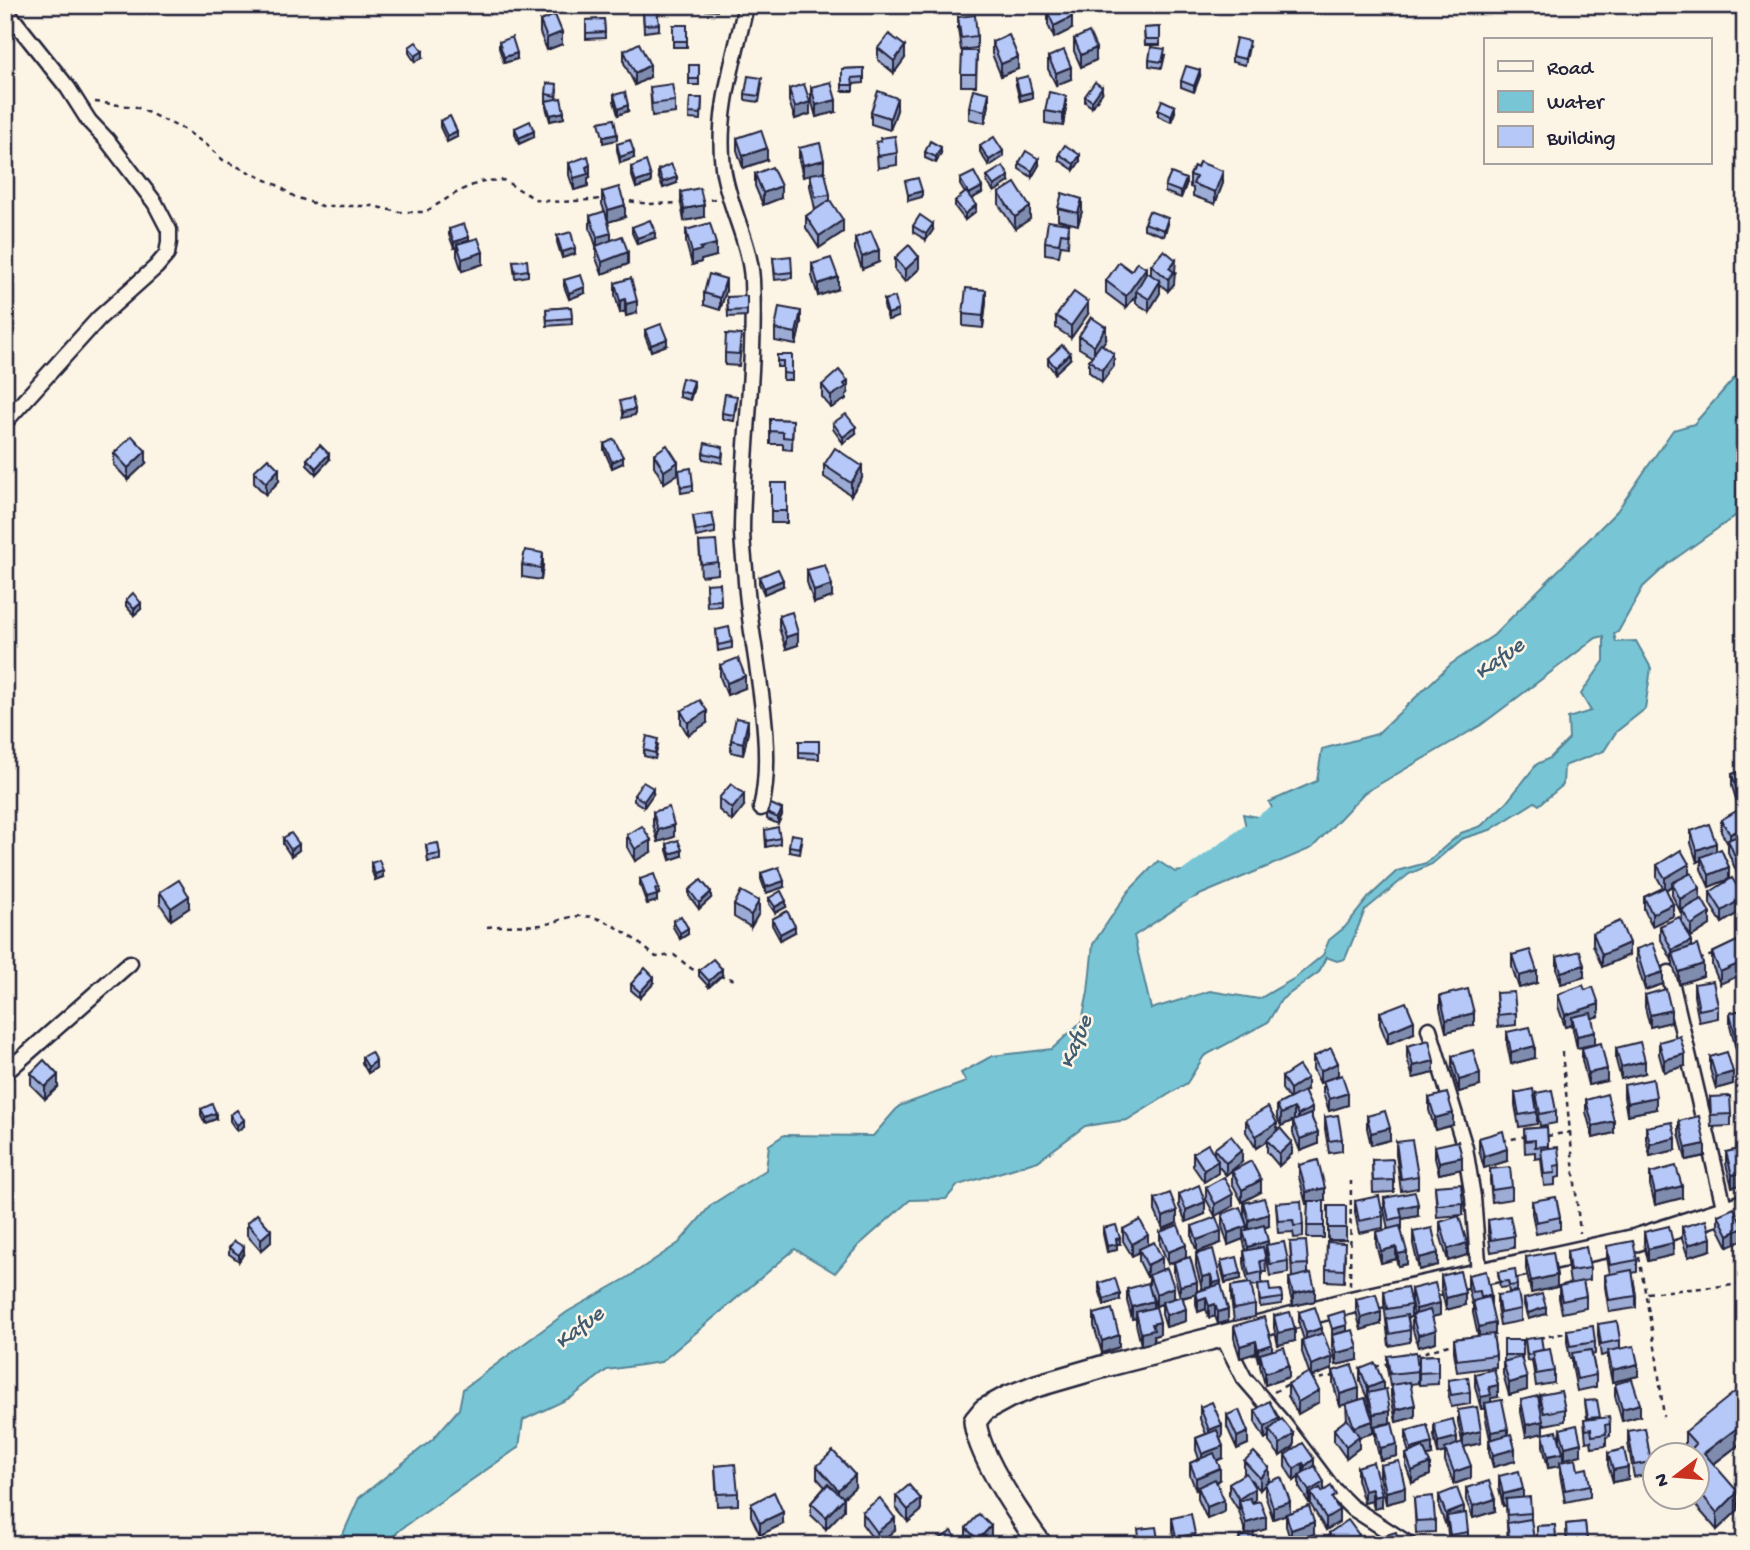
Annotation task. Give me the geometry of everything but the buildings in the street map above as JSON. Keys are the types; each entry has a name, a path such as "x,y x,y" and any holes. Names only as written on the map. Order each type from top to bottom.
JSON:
{"street":[{"path":"746,5 723,118 722,165 728,197 744,241 752,276 752,330 742,530 748,610 766,764 761,808"},
{"path":"5,9 76,99 89,121 132,172 162,215 169,230 167,254 156,267 99,318 5,422"},
{"path":"5,1073 130,963"},
{"path":"1041,1545 976,1435 975,1421 984,1410 1008,1397 1036,1386 1222,1335 1349,1303 1636,1240 1735,1208 1669,973"},
{"path":"1429,1029 1465,1148 1473,1197 1479,1274"},
{"path":"1222,1335 1244,1378 1313,1460 1332,1488 1351,1507 1410,1545"}],"path":[{"path":"76,99 136,107 185,130 223,160 277,185 295,197 322,206 373,206 398,212 425,212 461,190 483,181 503,180 537,201 608,199"},
{"path":"619,200 666,205 728,197"},
{"path":"487,927 540,925 576,915 594,917 629,936 656,957 674,955 692,969 736,981"},
{"path":"1696,961 1719,952"},
{"path":"1562,1052 1582,1253"},
{"path":"1542,1136 1572,1132"},
{"path":"1501,1141 1534,1136"},
{"path":"1349,1303 1351,1181"},
{"path":"1636,1240 1664,1417"},
{"path":"1646,1294 1745,1284"},
{"path":"1530,1339 1580,1330"},
{"path":"1416,1355 1467,1339"},
{"path":"1364,1370 1390,1363"},
{"path":"1263,1400 1286,1384 1338,1375"}],"water":[{"path":"1745,366 1745,509 1669,563 1643,587 1618,632 1614,634 1616,642 1636,641 1651,668 1645,709 1616,732 1604,751 1564,766 1563,785 1539,805 1535,802 1490,830 1461,839 1432,864 1409,874 1365,910 1345,959 1337,961 1326,957 1319,972 1281,1000 1268,1022 1204,1056 1187,1083 1127,1120 1085,1126 1038,1161 958,1185 946,1199 910,1200 858,1246 835,1273 795,1249 661,1362 607,1370 572,1397 523,1420 519,1447 401,1529 384,1545 331,1545 344,1532 359,1498 433,1439 459,1409 463,1389 567,1312 627,1278 679,1243 711,1205 766,1170 769,1145 784,1135 873,1136 899,1106 966,1082 961,1073 992,1056 1052,1049 1082,1021 1093,944 1128,892 1158,861 1175,872 1209,868 1233,856 1248,836 1243,814 1262,818 1272,808 1269,802 1317,781 1322,749 1377,734 1451,664 1494,635 1617,511 1673,430 1694,424","holes":["1604,636 1604,661 1581,694 1591,711 1568,718 1569,739 1550,758 1537,764 1506,803 1481,826 1461,833 1426,863 1397,871 1369,897 1345,927 1329,940 1323,955 1295,978 1259,999 1210,991 1151,1009 1134,936 1190,899 1312,848 1364,793 1481,725 1596,638"]}],"waterway":[{"name":"Kafue","path":"1181,889 1273,822"}]}
